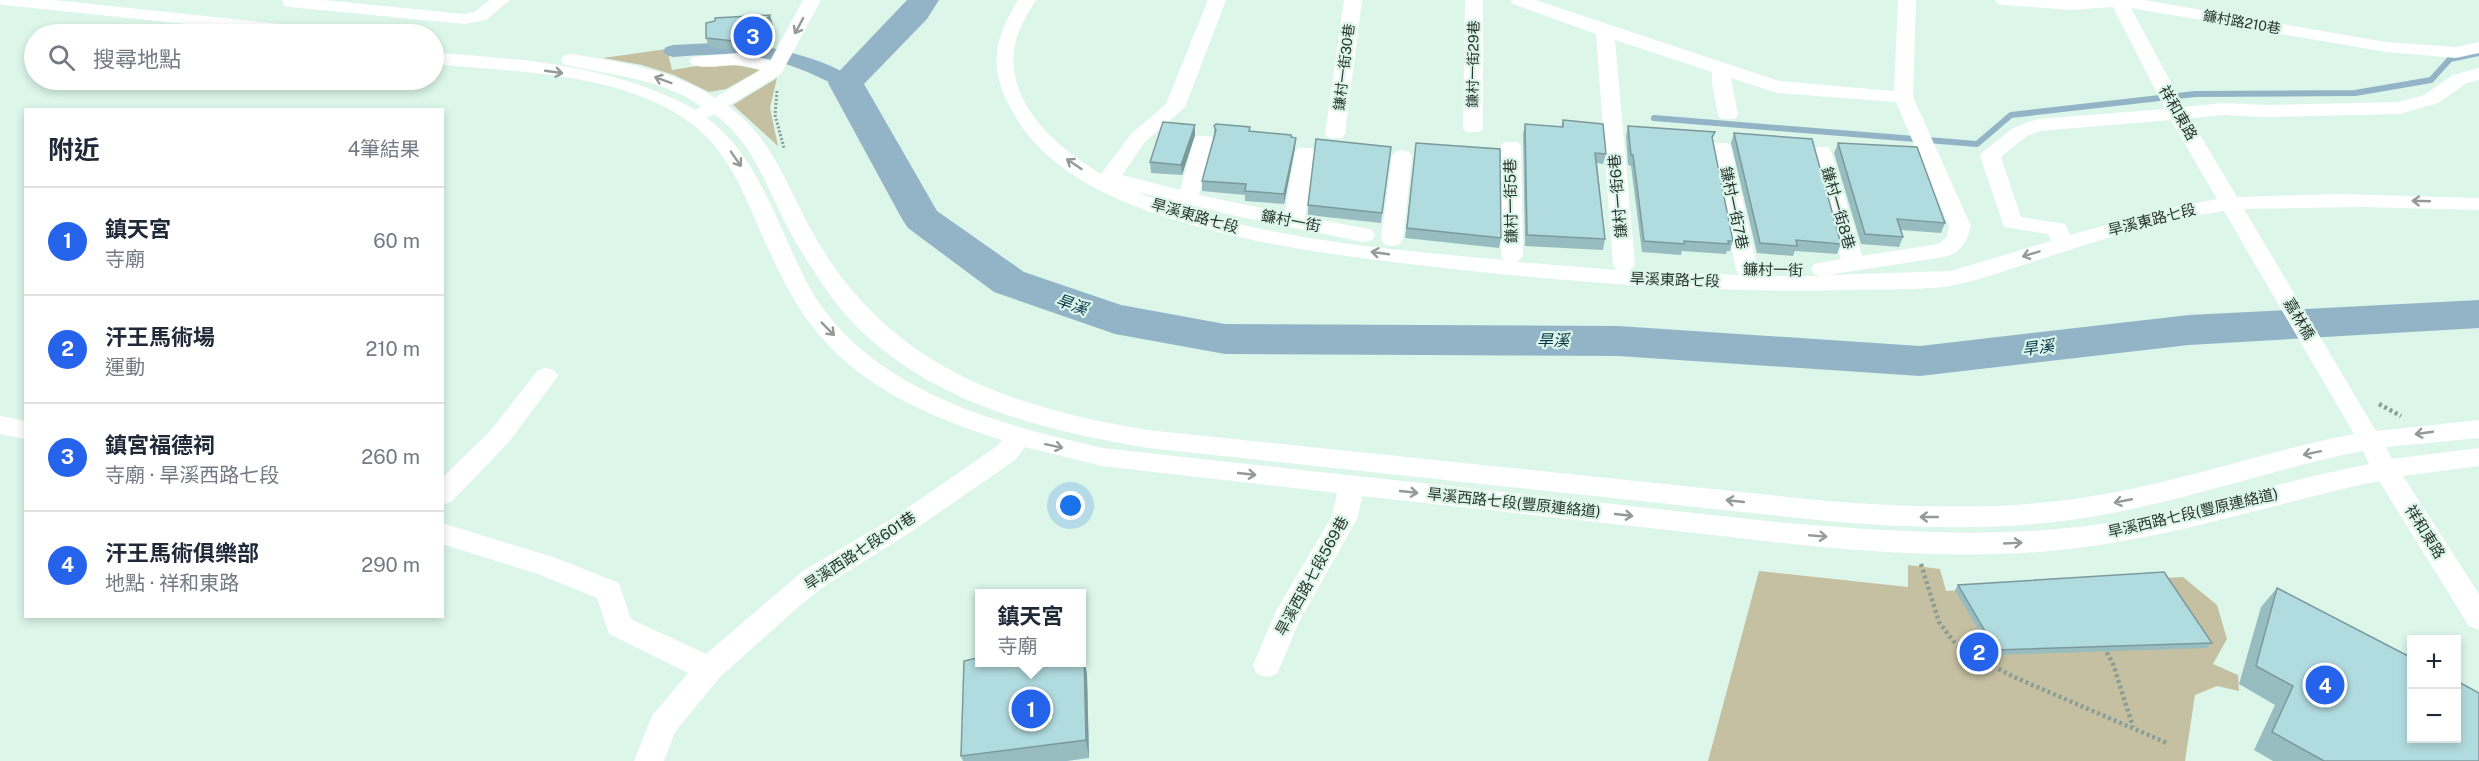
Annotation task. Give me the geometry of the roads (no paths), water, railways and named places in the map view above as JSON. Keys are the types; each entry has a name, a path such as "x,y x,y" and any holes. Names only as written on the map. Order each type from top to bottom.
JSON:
{"street":[{"path":"4,0 233,24"},
{"path":"291,0 290,2 464,19 480,16 501,0"},
{"path":"705,112 779,61 812,0"},
{"name":"旱溪東路七段","path":"1027,0 1015,18 1007,37 1005,81 1023,116 1052,149 1095,178 1151,204 1199,220 1283,239 1389,255 1513,269 1651,280 1790,284 1945,280 2063,244 2188,210 2230,202 2359,198 2479,204"},
{"name":"鐮村一街","path":"1217,0 1175,107 1137,138 1109,178 1294,222 1472,253 1624,265 1800,272 1854,266 1944,250 1957,240 1960,226 1903,97"},
{"name":"鎌村一街30巷","path":"1335,134 1353,0"},
{"name":"鎌村一街29巷","path":"1473,128 1474,0"},
{"path":"1519,0 1605,31 1777,87 1903,97 1907,0"},
{"name":"鐮村路210巷","path":"2004,0 2070,5 2119,1 2386,47 2456,53 2479,47"},
{"name":"祥和東路","path":"2119,1 2178,115 2242,223"},
{"path":"0,12 112,24"},
{"name":"鎌村一街6巷","path":"1605,31 1624,265"},
{"path":"444,46 622,67 674,84 705,112"},
{"path":"444,59 562,73 618,85 705,112"},
{"path":"699,60 744,59 765,65 779,61"},
{"path":"1722,69 1721,83 1728,115"},
{"path":"2063,244 2057,229 2012,222 1990,156 2020,132 2037,125 2178,115 2224,109 2266,111 2400,108 2431,99 2460,79 2479,74"},
{"name":"旱溪西路七段(豐原連絡道)","path":"705,112 713,133 739,162 749,179 791,275 821,322 867,365 920,398 979,424 1018,438 1102,457 1785,533 1875,541 1959,544 2078,538 2136,529 2385,469 2479,457"},
{"name":"旱溪西路七段(豐原連絡道)","path":"705,112 755,144 803,236 824,270 870,326 928,370 945,380 1023,412 1098,431 1159,440 1827,511 1920,517 1997,517 2078,509 2136,498 2304,454 2369,441 2431,432 2479,429"},
{"path":"1188,198 1204,140"},
{"name":"鎌村一街5巷","path":"1511,146 1512,256"},
{"name":"鎌村一街7巷","path":"1721,147 1747,270"},
{"name":"鎌村一街8巷","path":"1821,151 1854,266"},
{"path":"1294,222 1305,153"},
{"path":"1392,239 1402,156"},
{"name":"嘉林橋","path":"2242,223 2355,414"},
{"path":"444,493 500,436 546,376"},
{"name":"祥和東路","path":"2355,414 2385,469 2479,618"},
{"path":"0,425 24,430"},
{"name":"旱溪西路七段601巷","path":"649,761 663,725 709,669 813,579 902,525 1006,453 1018,438"},
{"name":"旱溪西路七段569巷","path":"1267,665 1286,619 1345,517 1351,486"},
{"path":"444,534 546,566 609,591 620,626 709,669"}],"waterway":[{"name":"旱溪","path":"923,0 915,12 846,83 922,219 1009,282 1115,319 1225,339 1618,341 1920,361 2189,330 2479,314"},
{"path":"673,51 725,48 779,54 846,83"},
{"path":"1654,118 1977,144 2011,115 2195,94 2355,93 2431,80 2450,59 2479,53"}],"place":[{"name":"鎮宮福德祠","path":"753,36"},
{"name":"汗王馬術場","path":"1979,652"},
{"name":"汗王馬術俱樂部","path":"2325,685"},
{"name":"鎮天宮","path":"1031,709"}]}
